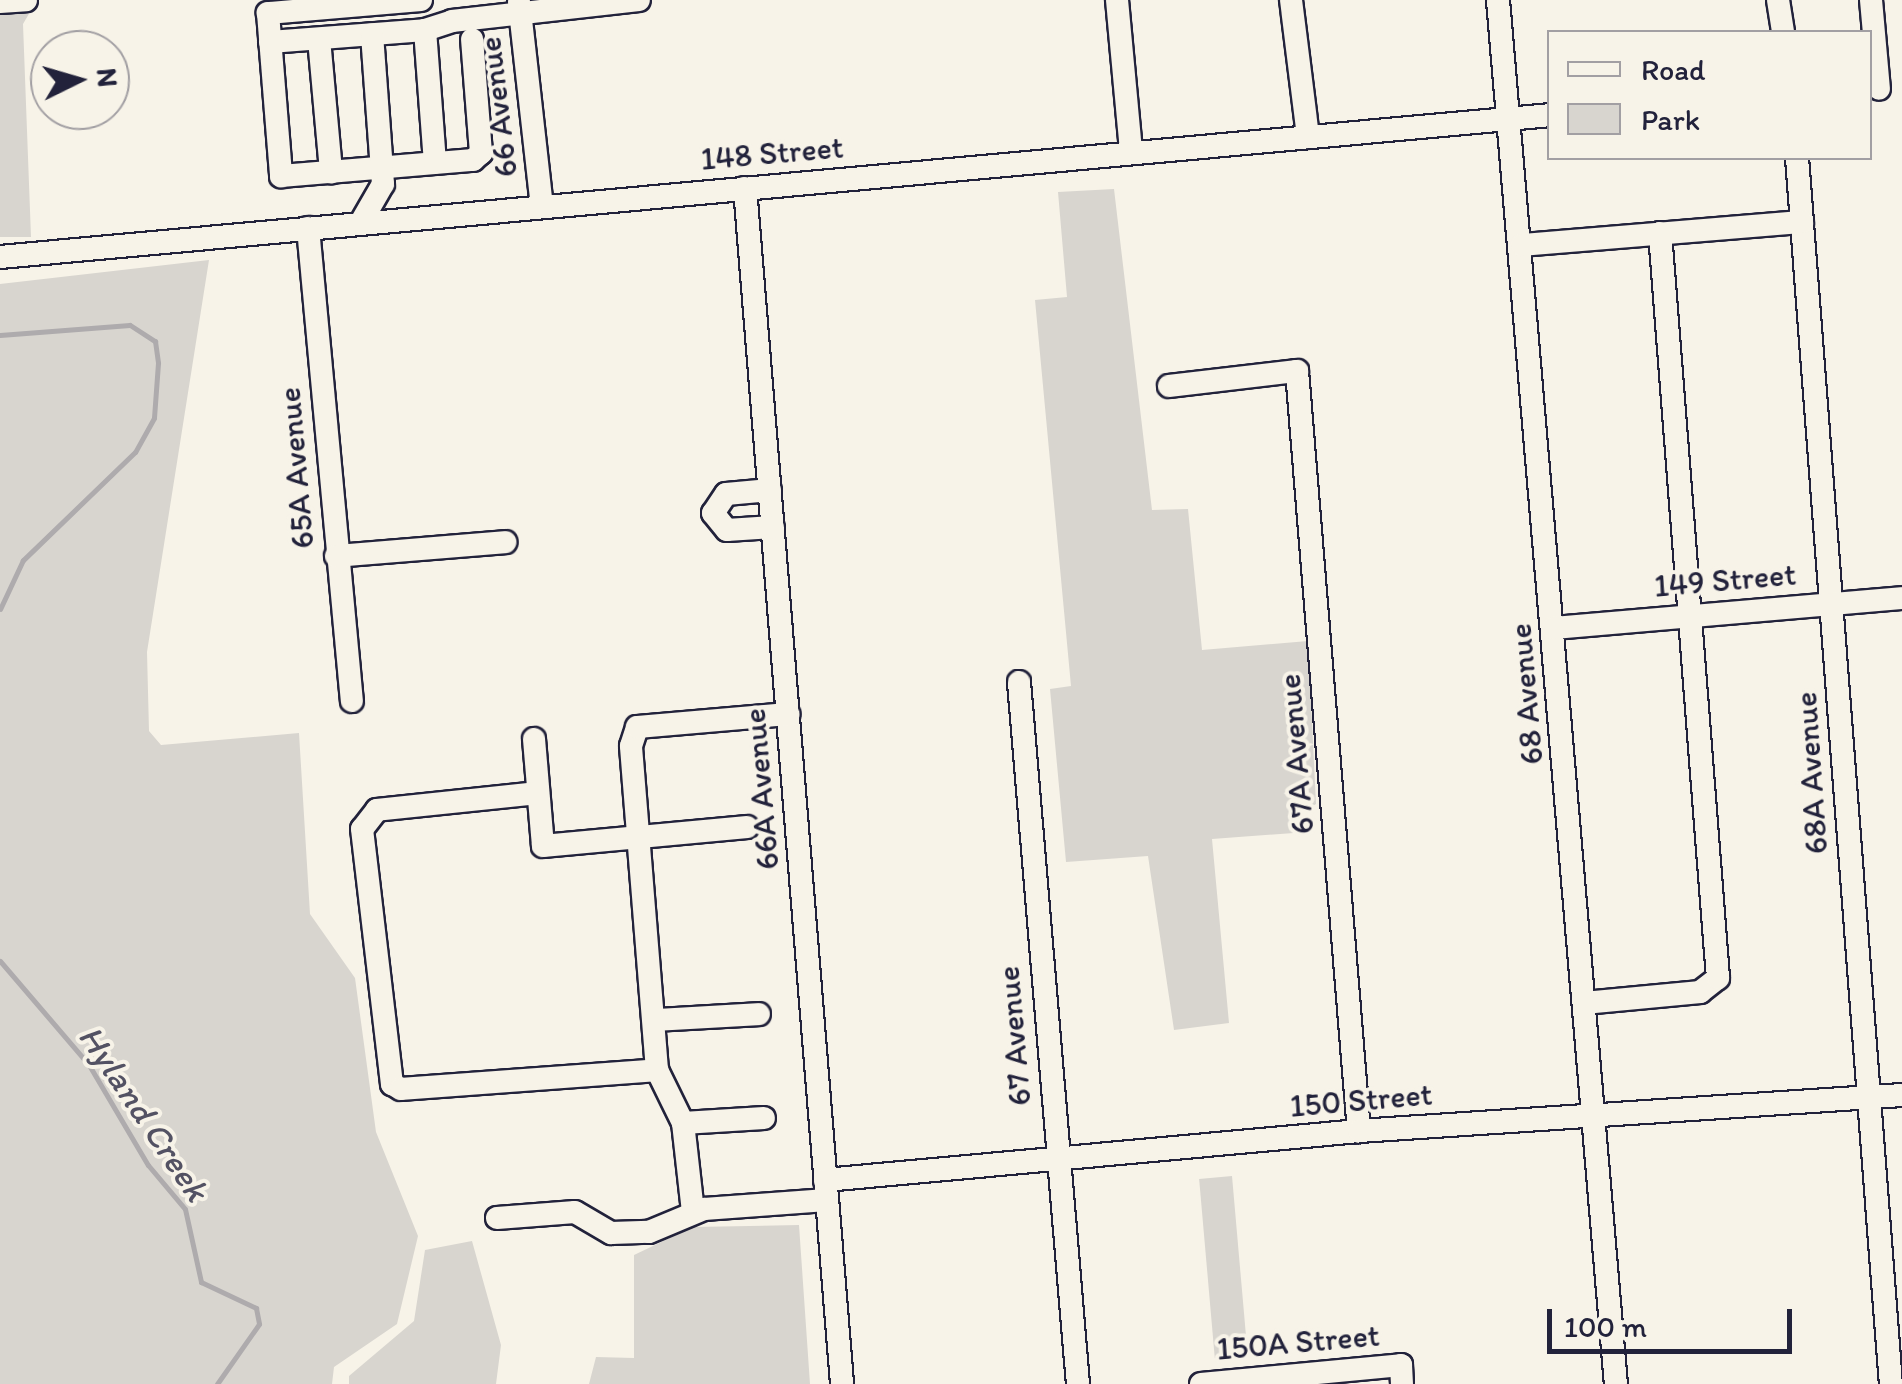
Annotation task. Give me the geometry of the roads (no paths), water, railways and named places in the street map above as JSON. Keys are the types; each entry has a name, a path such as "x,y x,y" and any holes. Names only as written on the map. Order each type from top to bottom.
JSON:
{"street":[{"path":"0,2 26,0"},
{"path":"421,0 268,13 281,176 473,160 482,152 472,39"},
{"path":"270,42 425,30 519,7 634,0"},
{"path":"1117,0 1131,152"},
{"path":"1291,0 1308,137"},
{"name":"68 Avenue","path":"1498,0 1522,245 1616,1384"},
{"path":"1778,0 1784,30"},
{"path":"1871,0 1884,88"},
{"path":"360,224 381,194 374,4"},
{"name":"66 Avenue","path":"519,7 542,207"},
{"path":"425,30 436,163"},
{"path":"319,38 331,172"},
{"name":"148 Street","path":"0,257 1547,115"},
{"name":"68A Avenue","path":"1797,160 1892,1384"},
{"name":"66A Avenue","path":"746,188 842,1384"},
{"path":"1522,245 1802,222"},
{"name":"65A Avenue","path":"308,228 352,701"},
{"path":"1584,1003 1700,992 1718,978 1660,233"},
{"name":"67A Avenue","path":"1169,386 1297,371 1359,1131"},
{"path":"770,490 726,494 713,513 727,530 773,527"},
{"path":"336,556 505,542"},
{"name":"149 Street","path":"1553,628 1902,598"},
{"name":"67 Avenue","path":"1018,682 1078,1384"},
{"path":"693,1212 683,1123 657,1070 656,1020 629,761 637,727 788,714"},
{"path":"534,739 543,846 747,827"},
{"path":"538,793 377,810 362,829 392,1084 401,1090 657,1070"},
{"path":"656,1020 759,1014"},
{"name":"150 Street","path":"496,1218 575,1212 612,1232 649,1232 693,1212 826,1190 1057,1161 1359,1131 1902,1095"},
{"path":"683,1123 764,1118"},
{"name":"150A Street","path":"1200,1384 1402,1374"}],"waterway":[{"name":"Hyland Creek","path":"0,335 130,325 155,341 158,363 154,418 135,452 23,560 0,609"},
{"name":"Hyland Creek","path":"0,961 89,1065 148,1165 185,1209 201,1282 256,1308 259,1324 217,1384"}]}
